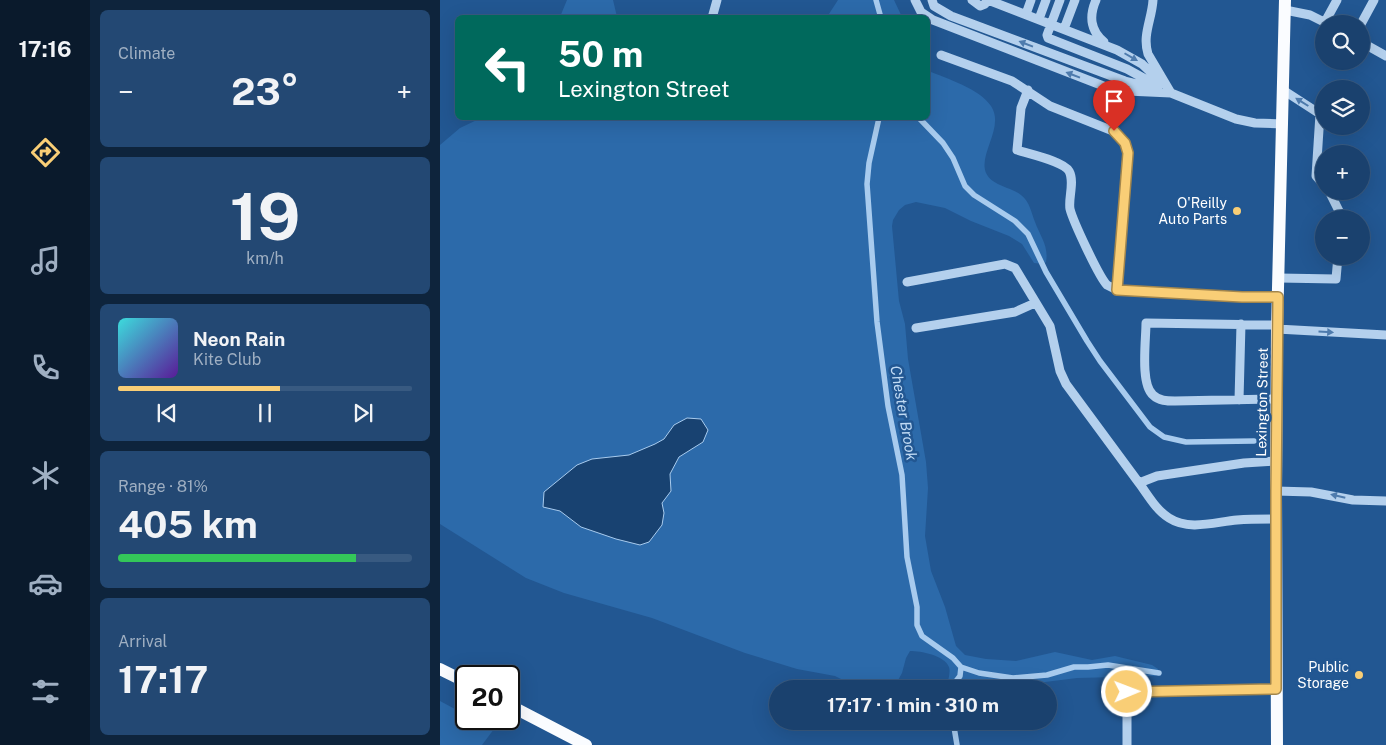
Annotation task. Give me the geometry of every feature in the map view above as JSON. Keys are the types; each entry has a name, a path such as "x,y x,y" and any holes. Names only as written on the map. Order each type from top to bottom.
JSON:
{"main road":[{"name":"Lexington Street","path":"1277,745 1276,461 1285,5"},
{"path":"440,669 455,676"},
{"path":"520,711 586,745"}],"street":[{"path":"713,15 716,0"},
{"path":"915,0 921,12 926,15"},
{"path":"932,0 934,6 951,16 1125,81 1171,93"},
{"path":"972,0 980,6 988,0 1001,2 1026,14 1109,46 1142,64 1171,93"},
{"path":"1014,9 1017,0"},
{"path":"1026,14 1031,0"},
{"path":"1039,19 1046,0"},
{"path":"1060,0 1047,35 1050,40 1127,69 1171,93 1236,119 1283,124"},
{"path":"1064,28 1075,0"},
{"path":"1096,0 1092,14 1092,26 1099,38 1109,46"},
{"path":"1153,0 1146,34 1146,47 1148,54 1171,93"},
{"path":"1330,15 1337,0"},
{"path":"1366,15 1374,0"},
{"path":"1285,5 1315,17"},
{"path":"930,18 1096,84 1127,91 1171,93"},
{"path":"1370,47 1386,56"},
{"path":"941,55 1012,81 1050,106 1114,131 1125,143 1128,153 1117,290"},
{"path":"1028,90 1021,108 1017,150 1059,163 1070,171 1070,202 1073,216 1104,282 1110,288 1117,290 1242,297 1278,297"},
{"path":"1283,90 1320,114 1318,145"},
{"path":"907,282 1005,264 1015,268 1052,332 1060,371 1066,384 1156,506 1170,518 1180,523 1198,525 1235,520 1276,519"},
{"path":"1279,278 1336,279 1337,265"},
{"path":"916,328 1015,312 1035,303"},
{"path":"1277,399 1175,401 1159,399 1153,396 1146,385 1145,377 1146,323 1241,324 1386,335"},
{"path":"1239,400 1241,324"},
{"path":"1139,483 1157,476 1250,462 1276,461"},
{"path":"1276,491 1317,492 1353,500 1386,502"},
{"path":"1127,745 1127,692 1276,689"}],"shaded area":[{"path":"567,0 613,0 617,15 561,15"},
{"path":"838,0 894,0 901,15 828,15"},
{"path":"930,72 979,94 991,106 995,123 985,157 984,166 986,173 997,184 1017,192 1026,201 1044,241 1047,256 1046,262 1043,264 1034,263 1022,244 1009,236 945,208 916,202 905,205 899,210 893,220 899,301 905,324 908,359 926,462 928,488 925,536 931,571 945,607 956,646 965,655 986,659 1016,661 1055,652 1092,660 1115,656 1152,665 1158,669 1159,673 1155,676 1077,678 1057,680 948,680 949,667 942,659 932,654 910,651 898,680 843,680 835,676 797,669 745,653 652,618 564,593 526,578 440,524 440,145 460,128 477,120 930,120"},
{"path":"687,418 701,419 708,430 703,442 679,457 670,474 671,491 662,503 664,513 662,525 649,542 640,545 616,539 581,527 560,511 543,507 544,492 577,465 592,459 629,455 655,444 664,439 674,425"},
{"path":"440,701 455,709 455,730 493,730 482,745 440,745"}],"waterway":[{"name":"Chester Brook","path":"876,0 880,15"},
{"name":"Chester Brook","path":"879,120 869,163 867,184 877,322 888,406 902,475 907,557 917,607 917,625 922,636 953,658 961,667 960,676 957,680"},
{"path":"921,120 943,143 953,158 965,186 974,195 1015,221 1028,234 1046,272 1087,341 1150,427 1164,437 1186,442 1254,441"},
{"path":"961,667 979,673 1013,678 1047,675 1074,667 1108,665 1159,673"},
{"name":"Chester Brook","path":"954,730 957,745"}],"place":[{"name":"O'Reilly Auto Parts","path":"1237,211"},
{"name":"Public Storage","path":"1359,675"}],"route":[{"path":"1114,131 1119,134 1125,143 1128,153 1117,290 1242,297 1278,297 1276,689 1127,692"}]}
